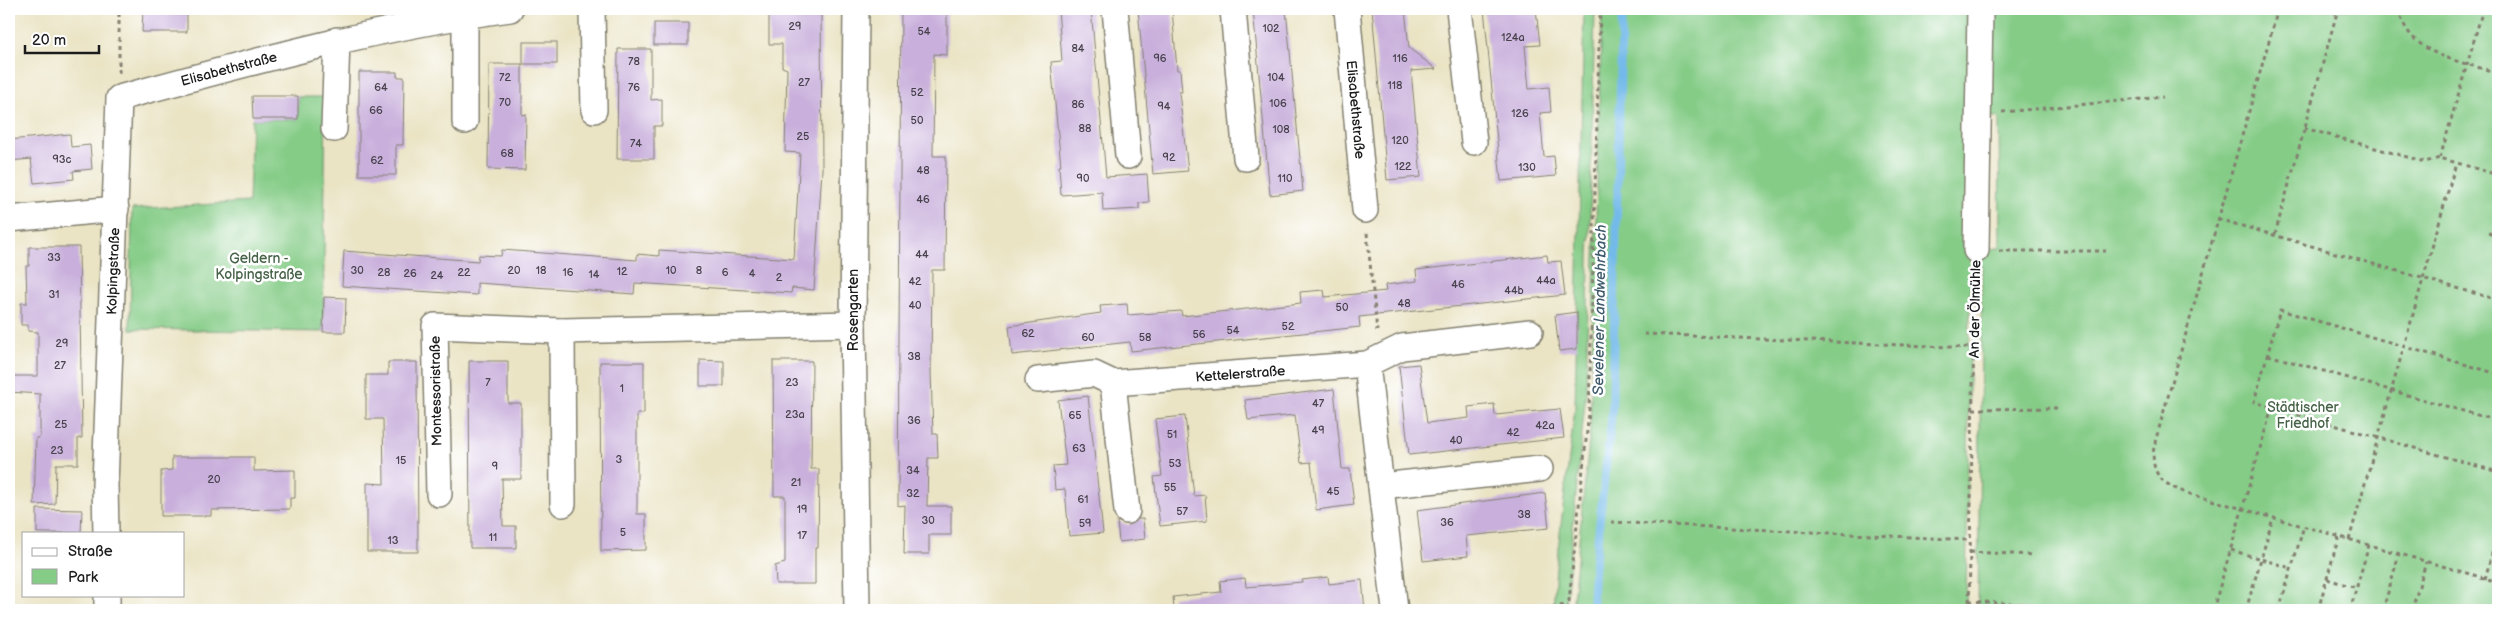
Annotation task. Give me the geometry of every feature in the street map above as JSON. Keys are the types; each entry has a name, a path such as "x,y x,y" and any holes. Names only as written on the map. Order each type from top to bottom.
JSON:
{"street":[{"name":"Elisabethstraße","path":"119,98 337,40 465,15 510,9"},
{"path":"592,9 594,110"},
{"name":"Rosengarten","path":"856,9 853,324 857,610"},
{"path":"1115,9 1128,156"},
{"path":"1233,9 1246,158"},
{"name":"Elisabethstraße","path":"1347,9 1365,210"},
{"path":"1459,9 1474,142"},
{"name":"An der Ölmühle","path":"1976,250 1980,9"},
{"path":"465,15 465,121"},
{"path":"334,129 337,40"},
{"name":"Kolpingstraße","path":"106,532 105,485 119,98"},
{"path":"9,219 116,209"},
{"name":"Montessoristraße","path":"439,494 435,326 562,331 853,324"},
{"path":"562,331 563,504"},
{"name":"Kettelerstraße","path":"1038,380 1094,374 1114,383 1367,364 1402,346 1530,332"},
{"path":"1367,364 1394,610"},
{"path":"1114,383 1127,511"},
{"path":"1381,486 1540,469"},
{"path":"107,596 107,610"}],"path":[{"path":"119,9 119,98"},
{"path":"1568,610 1589,412 1600,9"},
{"path":"2278,9 2154,446 2152,460 2160,477 2176,489 2498,582"},
{"path":"2275,234 2338,9"},
{"path":"2399,9 2407,32 2416,42 2450,59 2498,73"},
{"path":"2440,158 2483,9"},
{"path":"1977,115 2163,96"},
{"path":"2304,128 2425,162 2440,158 2498,175"},
{"path":"2349,540 2456,163"},
{"path":"1365,210 1378,342 1367,364"},
{"path":"2218,219 2498,300"},
{"path":"2489,233 2498,236"},
{"path":"1976,250 2106,251"},
{"name":"An der Ölmühle","path":"1969,610 1976,250"},
{"path":"2498,374 2280,310 2254,402 2498,472"},
{"path":"1644,334 1974,348"},
{"path":"2268,355 2498,421"},
{"path":"2213,610 2272,407"},
{"path":"1972,408 2061,408"},
{"path":"2246,610 2273,518"},
{"path":"1611,522 1970,540"},
{"path":"2279,610 2304,526"},
{"path":"2485,578 2498,532"},
{"path":"2318,610 2339,536"},
{"path":"2350,610 2369,545"},
{"path":"2231,550 2291,568"},
{"path":"1970,552 2033,555"},
{"path":"2383,610 2399,554"},
{"path":"2412,610 2426,562"},
{"path":"2327,579 2357,588"},
{"path":"1969,601 2015,604"},
{"path":"1520,610 1568,605"}],"green space":[{"path":"1584,9 1595,9 1586,391 1565,610 1553,610 1556,566 1575,408"},
{"path":"1602,9 1974,9 1966,610 1572,610 1590,431"},
{"name":"Städtischer Friedhof","path":"1990,9 2498,9 2498,610 1978,610 1982,249 2000,248 1999,117 1988,117"},
{"name":"Geldern - Kolpingstraße","path":"298,97 326,97 323,332 130,329 132,209 249,202 252,119 298,119"}],"building":[{"path":"143,9 187,9 187,32 142,32"},
{"path":"769,9 821,9 822,170 814,290 792,288 791,293 635,283 634,294 477,283 477,295 342,286 344,251 478,261 479,255 501,256 502,250 637,260 637,254 659,256 659,250 794,259 800,153 785,152 787,69 782,67 782,44 769,44"},
{"path":"901,9 947,9 947,55 934,54 933,156 946,156 945,270 932,270 931,372 933,434 937,434 938,458 928,458 927,506 951,506 951,535 929,535 929,554 904,554 905,505 898,506"},
{"path":"1058,9 1091,9 1106,177 1147,174 1149,202 1139,203 1139,209 1103,211 1102,192 1061,195 1059,166 1061,166 1051,62 1062,61"},
{"path":"1138,9 1172,9 1177,70 1180,70 1182,92 1179,92 1188,171 1153,174"},
{"path":"1253,9 1286,9 1303,191 1270,195"},
{"path":"1372,9 1405,9 1409,48 1436,69 1411,71 1421,177 1387,180"},
{"path":"1484,9 1536,9 1540,45 1525,46 1529,89 1549,87 1551,112 1540,113 1544,157 1554,156 1556,176 1501,181"},
{"path":"654,23 688,23 688,45 654,45"},
{"path":"523,42 557,42 557,64 523,64"},
{"path":"618,49 651,49 651,100 662,99 662,126 654,126 654,159 617,159"},
{"path":"489,64 522,64 522,115 526,114 525,170 488,169"},
{"path":"359,72 397,72 397,77 404,77 403,145 396,145 396,175 359,175"},
{"path":"252,96 298,96 298,119 253,119"},
{"path":"70,134 71,147 90,145 92,169 73,171 74,179 34,183 31,159 9,161 9,140"},
{"path":"29,247 79,247 82,438 78,438 78,464 56,464 55,504 34,505 36,438 40,437 40,394 9,392 9,376 38,376 38,332 28,331 28,325 21,325 21,303 27,303 26,266 29,266"},
{"path":"1547,255 1548,262 1561,261 1565,295 1359,317 1360,327 1131,351 1130,342 1012,355 1009,326 1101,313 1100,306 1127,304 1128,315 1181,311 1182,316 1301,303 1300,292 1324,290 1325,297 1386,291 1385,285 1417,281 1416,270"},
{"path":"324,297 346,298 345,332 323,332"},
{"path":"1577,312 1577,349 1559,351 1555,315"},
{"path":"700,360 724,361 724,386 700,386"},
{"path":"469,361 508,361 508,403 521,403 521,479 502,479 503,526 516,526 516,548 470,548"},
{"path":"773,361 812,361 811,469 819,469 818,548 815,548 815,584 776,584 775,566 785,563 785,496 774,496"},
{"path":"388,362 417,362 418,552 367,552 367,483 384,484 383,419 366,419 366,375 388,375"},
{"path":"600,362 644,362 644,414 637,414 637,514 646,514 646,550 601,551"},
{"path":"1419,364 1427,423 1469,418 1468,407 1494,404 1495,415 1560,409 1564,438 1409,455 1399,366"},
{"path":"1334,389 1342,469 1350,469 1354,505 1316,510 1311,462 1301,463 1295,415 1248,420 1245,400"},
{"path":"1088,396 1103,533 1069,536 1065,489 1055,490 1053,466 1066,465 1058,400"},
{"path":"1185,416 1194,496 1205,495 1207,521 1160,526 1154,477 1162,476 1155,419"},
{"path":"172,457 254,457 254,471 295,470 295,498 290,498 290,509 211,510 211,516 161,516 161,471 172,470"},
{"path":"1545,493 1549,528 1466,536 1468,556 1423,561 1417,510"},
{"path":"37,509 82,510 81,532 37,532"},
{"path":"1138,519 1143,519 1145,539 1119,542 1117,521 1128,525"},
{"path":"1328,577 1329,584 1362,580 1365,610 1174,610 1173,597 1221,592 1220,581 1245,578 1246,587 1302,582 1302,580"}],"waterway":[{"name":"Sevelener Landwehrbach","path":"1592,610 1594,571 1612,413 1622,9"}]}
